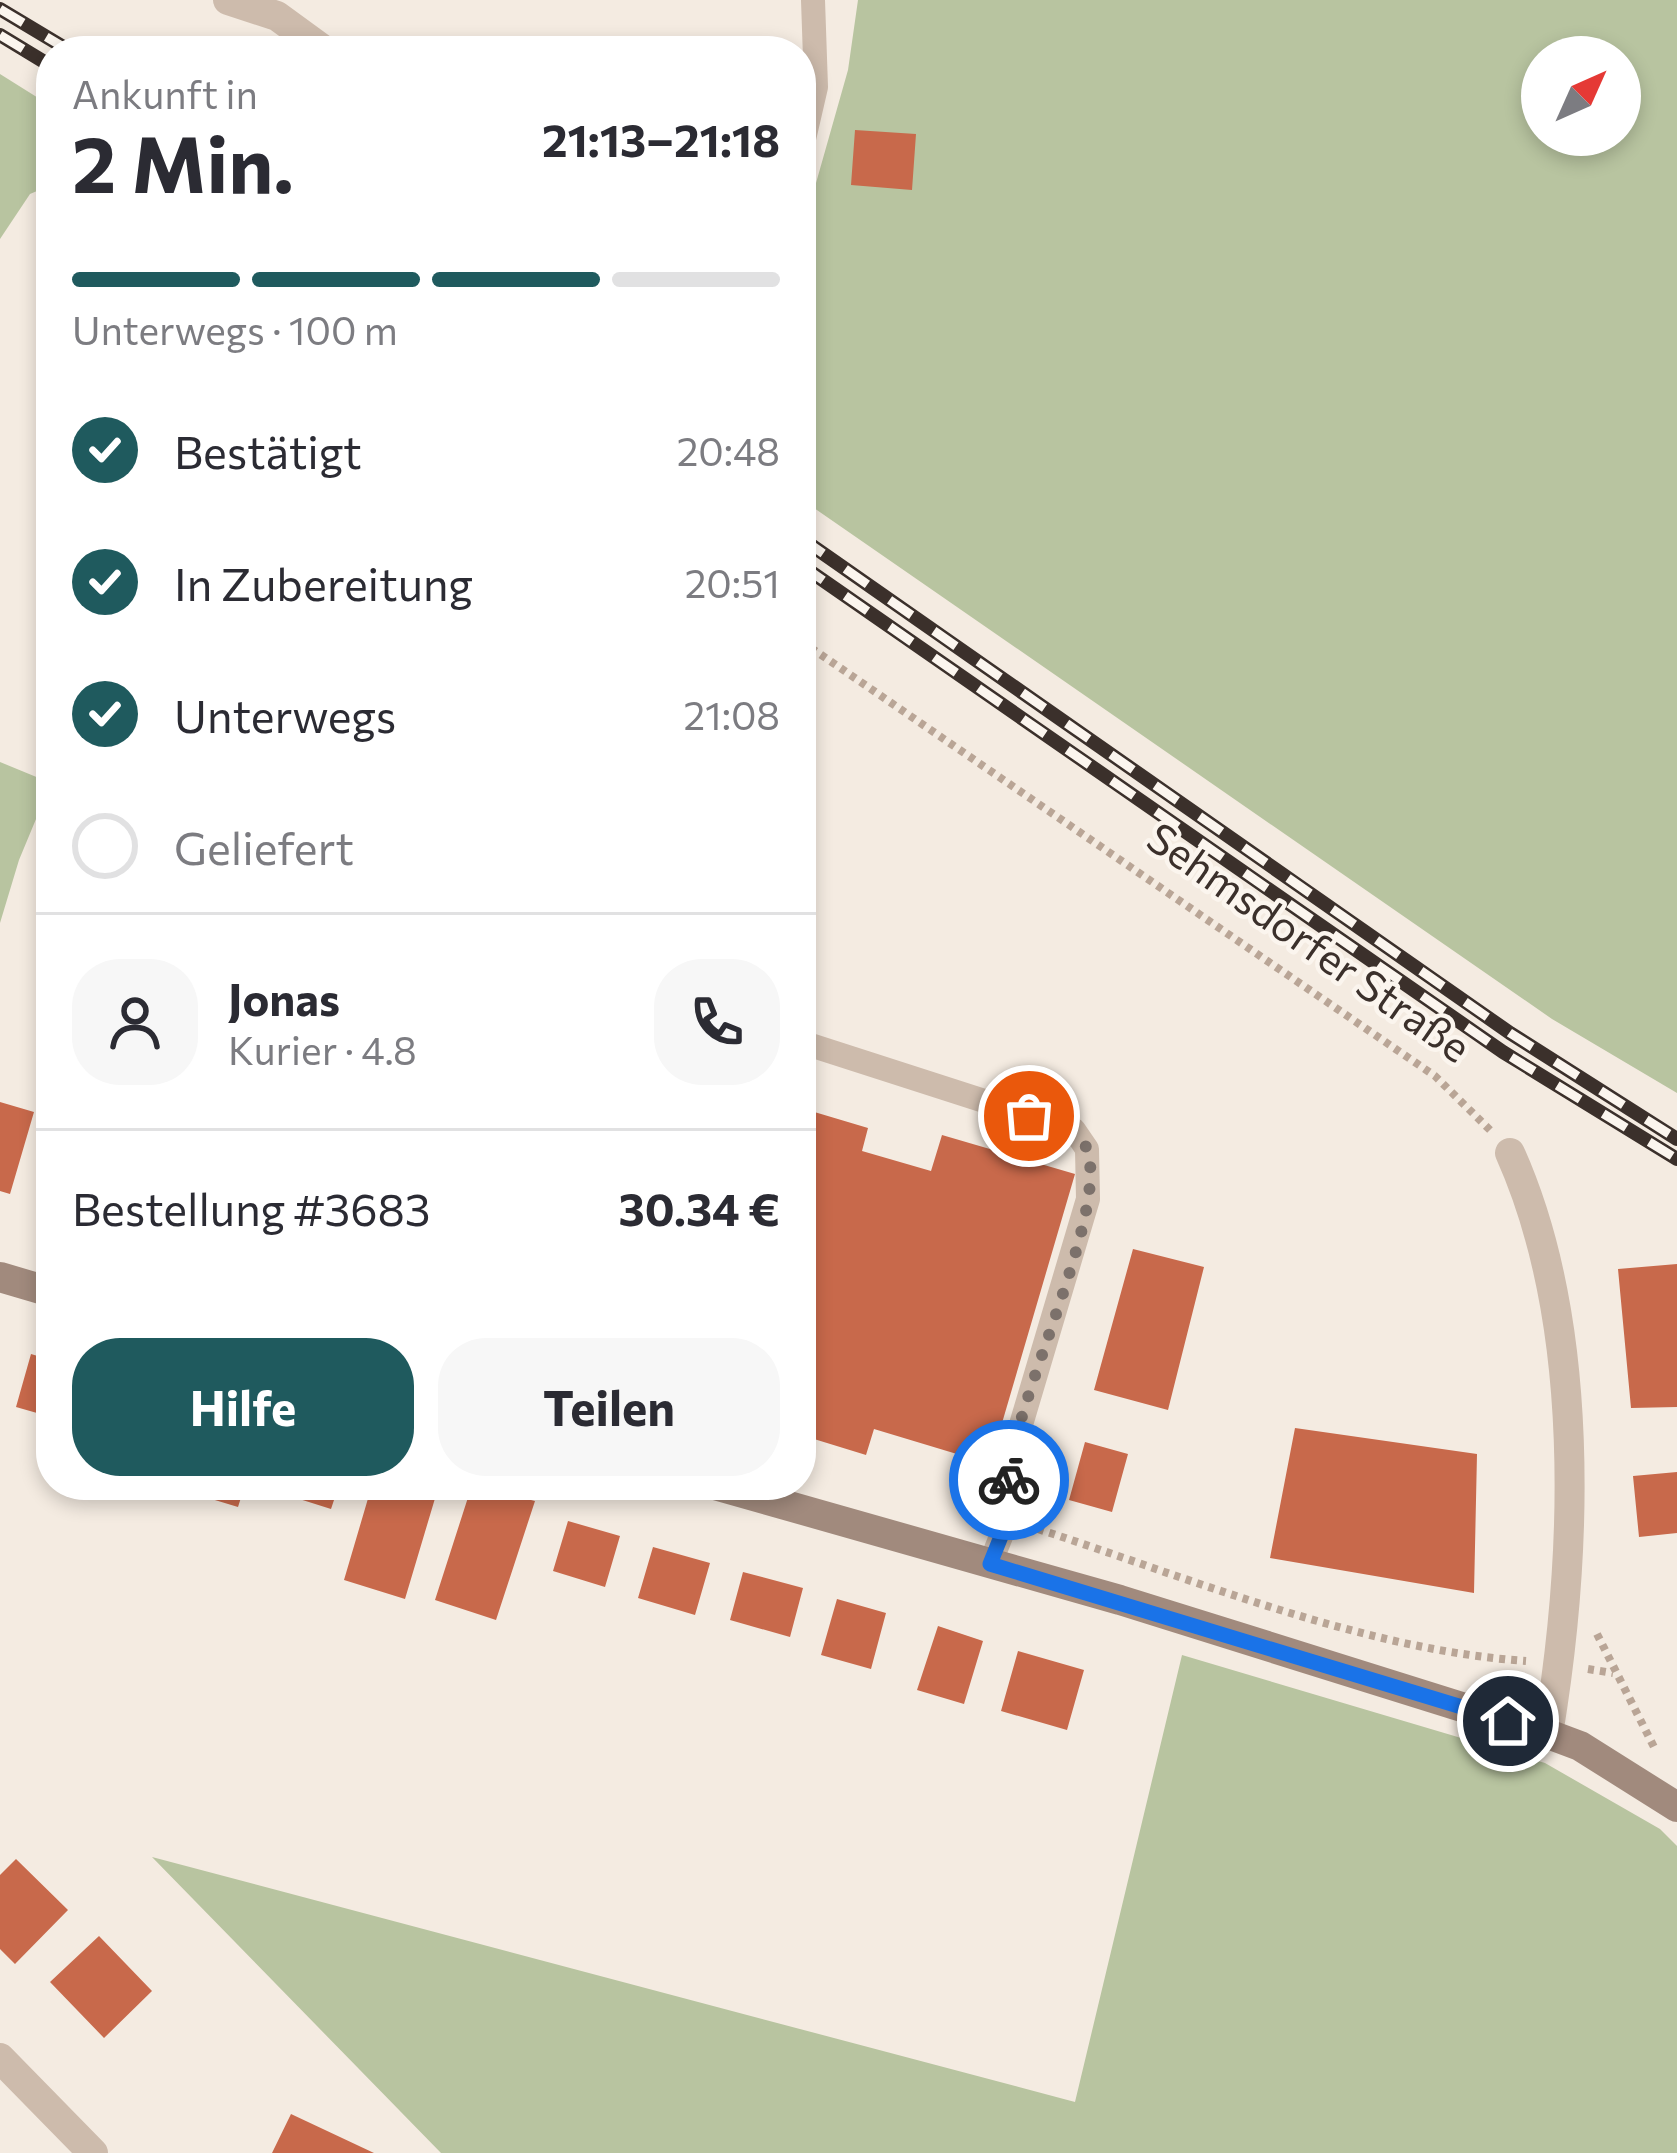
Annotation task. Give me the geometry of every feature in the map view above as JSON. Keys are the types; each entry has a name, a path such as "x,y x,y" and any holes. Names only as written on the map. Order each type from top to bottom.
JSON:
{"main road":[{"path":"0,1277 36,1288"},
{"path":"767,1500 1548,1734 1580,1746 1677,1807"}],"street":[{"path":"228,0 278,16 305,36"},
{"path":"1510,1153 1534,1205 1550,1283 1568,1437 1560,1664 1548,1734"},
{"path":"0,2058 93,2153"}],"lane":[{"path":"813,0 814,36"},
{"path":"816,1047 1074,1130 1088,1149 1088,1199 1009,1466 1008,1519 990,1564"}],"path":[{"name":"Sehmsdorfer Straße","path":"816,650 1435,1076 1510,1153"},
{"path":"1008,1519 1337,1623 1454,1651 1612,1673"},
{"path":"1590,1615 1612,1673 1662,1763"}],"green space":[{"path":"858,0 1677,0 1677,1093 1552,1019 816,509 816,183 848,70"},
{"path":"0,74 36,97 36,191 0,239"},
{"path":"0,762 36,777 36,819 0,923"},
{"path":"1182,1655 1545,1763 1660,1829 1677,1846 1677,2153 441,2153 152,1857 1075,2102"}],"building":[{"path":"855,130 916,134 912,190 851,185"},
{"path":"0,1102 34,1112 10,1194 0,1191"},
{"path":"816,1112 868,1128 862,1151 931,1171 942,1135 1075,1174 990,1464 874,1429 866,1455 816,1440"},
{"path":"1133,1249 1204,1267 1168,1410 1094,1390"},
{"path":"1677,1264 1677,1407 1631,1408 1618,1269"},
{"path":"31,1354 36,1356 36,1413 16,1407"},
{"path":"1295,1428 1477,1454 1474,1593 1270,1558"},
{"path":"1085,1442 1128,1454 1112,1512 1069,1500"},
{"path":"1677,1472 1677,1533 1639,1537 1633,1476"},
{"path":"302,1500 334,1500 331,1509"},
{"path":"368,1500 435,1500 405,1599 344,1580"},
{"path":"467,1500 535,1501 496,1620 435,1600"},
{"path":"568,1521 620,1536 605,1587 553,1571"},
{"path":"653,1547 710,1563 695,1615 638,1598"},
{"path":"743,1572 803,1588 790,1637 730,1620"},
{"path":"837,1599 886,1613 871,1669 821,1655"},
{"path":"938,1626 983,1641 964,1704 917,1690"},
{"path":"1018,1651 1084,1670 1067,1730 1001,1711"},
{"path":"16,1859 68,1910 15,1964 0,1949 0,1875"},
{"path":"99,1936 152,1991 104,2038 50,1982"},
{"path":"291,2114 374,2153 272,2153"}],"railway":[{"path":"0,9 45,36"},
{"path":"0,35 36,57"},
{"path":"816,548 1510,1033 1677,1139"},
{"path":"816,575 1503,1052 1677,1159"}],"way so far":[{"path":"1009,1480 1009,1466 1088,1199 1088,1149 1074,1130 1029,1116"}],"route":[{"path":"1009,1480 1008,1519 990,1564 1508,1721"}]}
